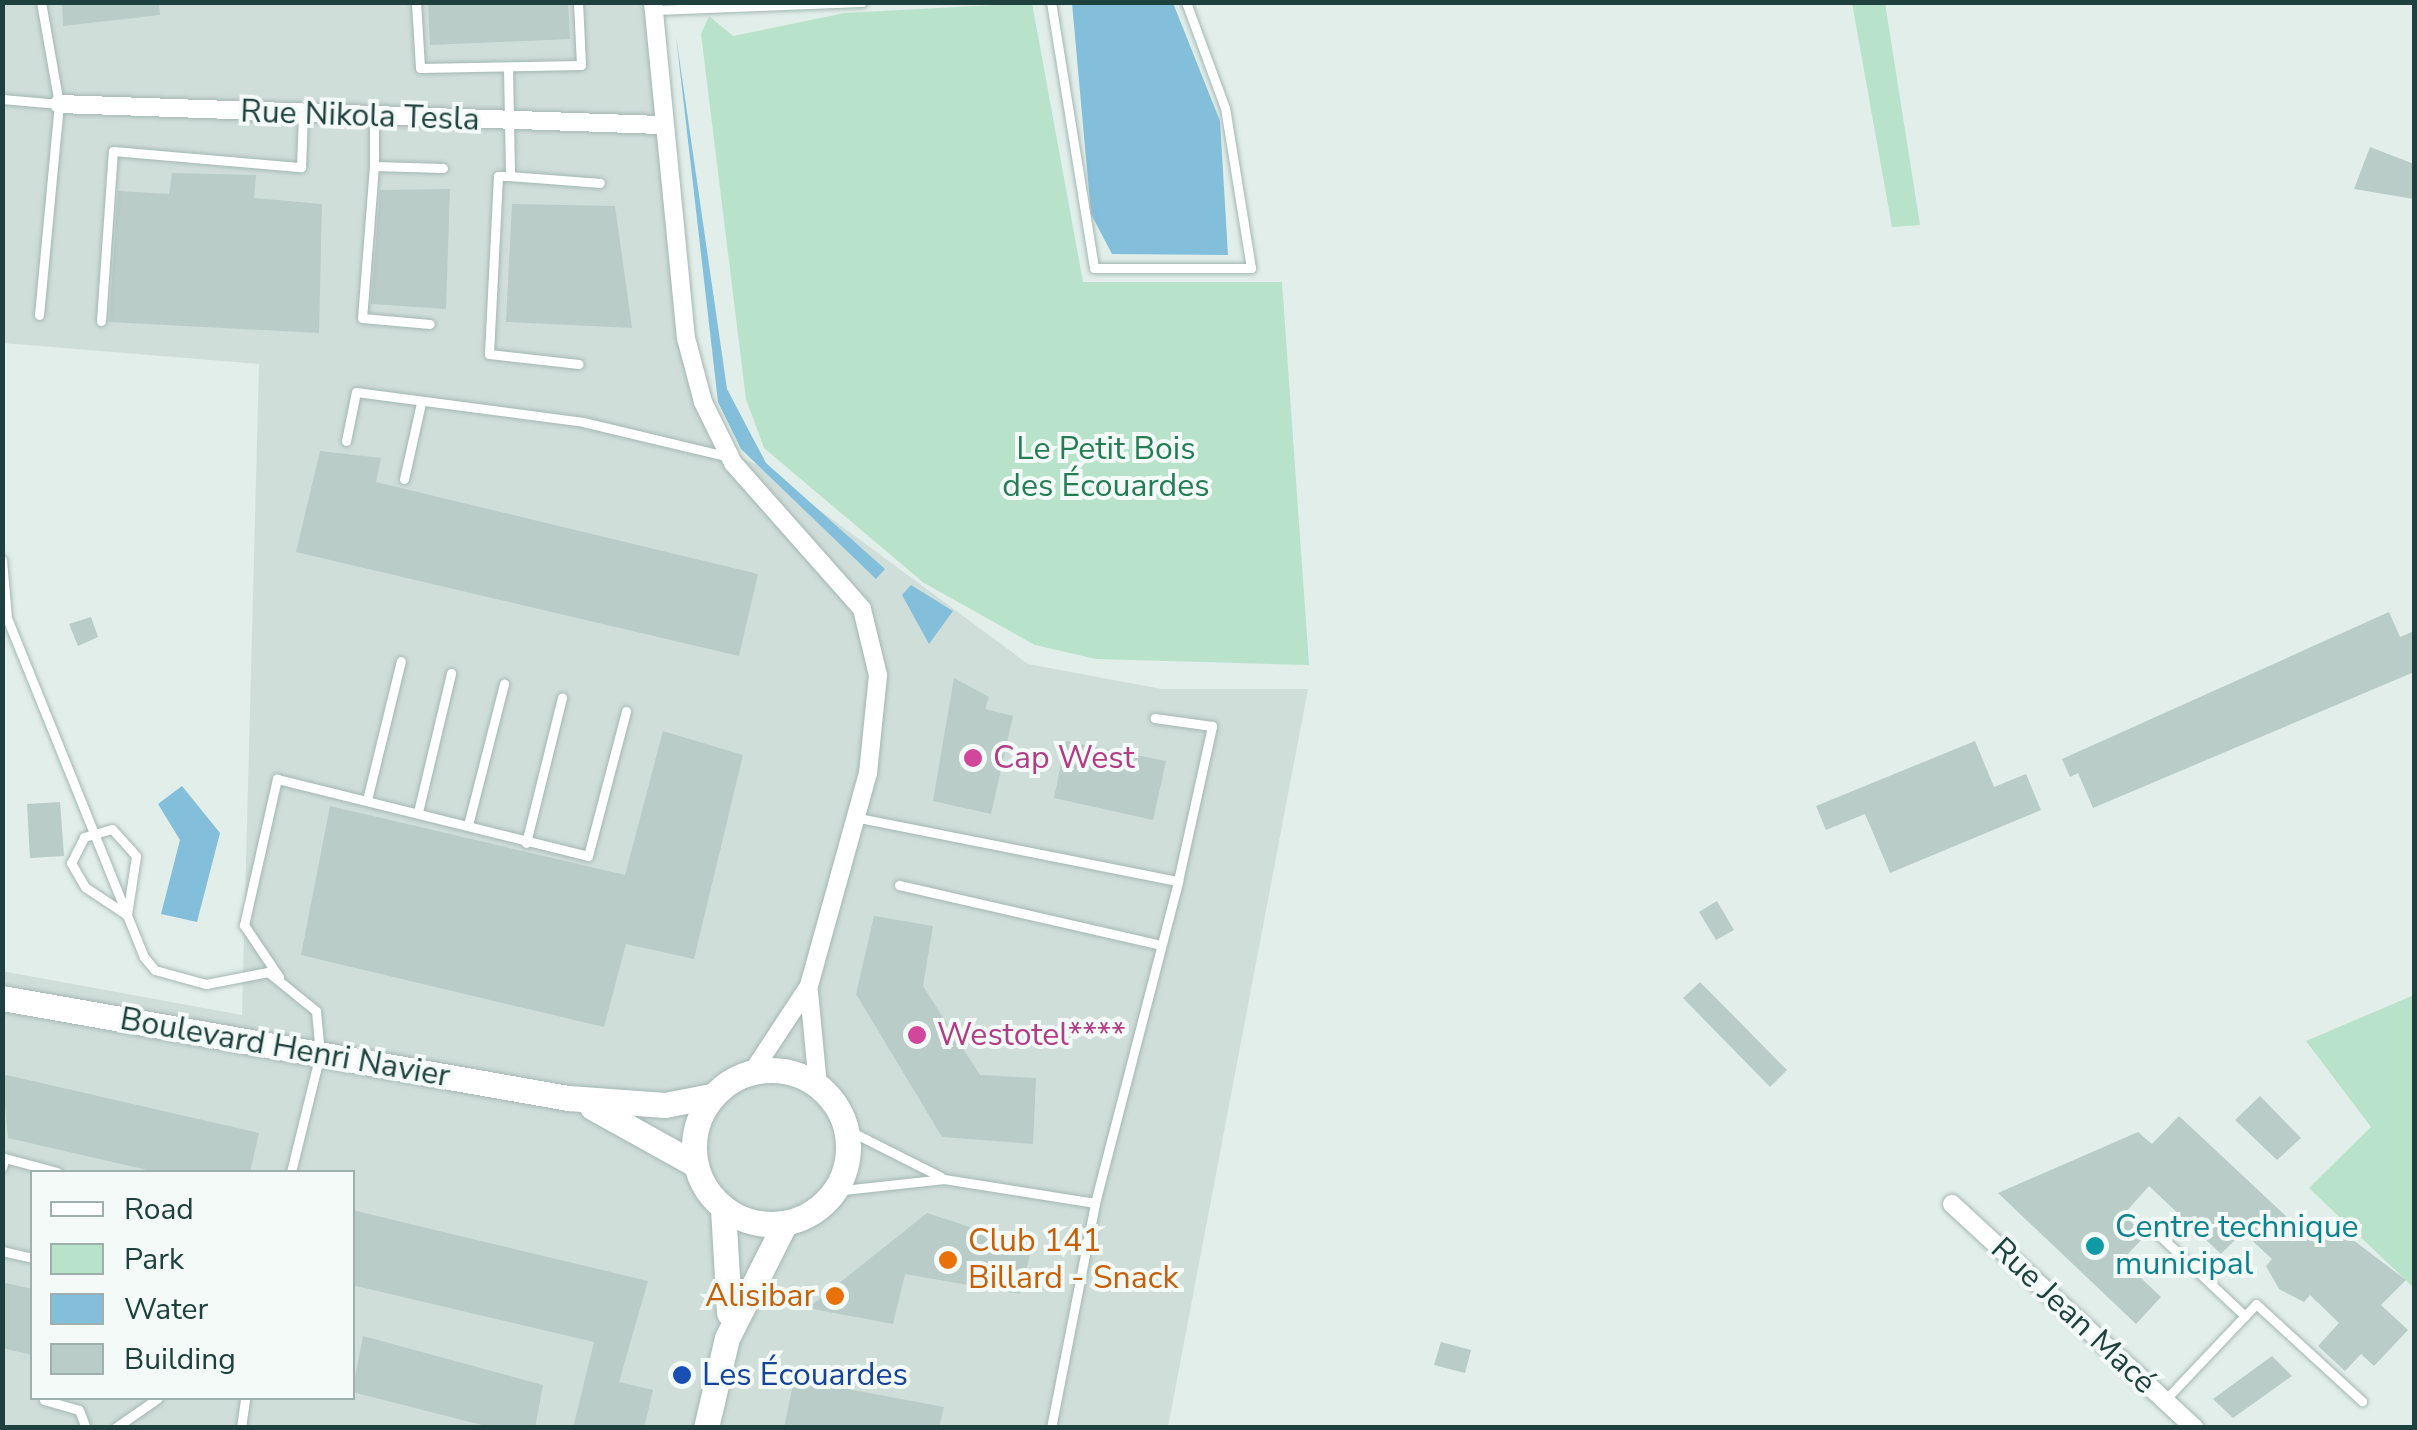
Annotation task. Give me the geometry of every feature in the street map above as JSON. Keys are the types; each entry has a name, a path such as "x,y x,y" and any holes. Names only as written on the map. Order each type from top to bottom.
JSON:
{"main road":[{"name":"Boulevard Henri Navier","path":"2,998 568,1098 665,1105 712,1096"},
{"path":"706,1428 726,1338 732,1256 723,1208 695,1164 696,1128 712,1096 753,1071 818,1085 846,1129 834,1191 785,1222 726,1338"},
{"name":"Boulevard Henri Navier","path":"568,1098 656,1136 695,1164"},
{"path":"723,1208 785,1222"}],"street":[{"path":"653,6 660,125 686,338 729,457 838,574 872,633 877,721 809,986 753,1071"},
{"name":"Rue Nikola Tesla","path":"60,104 660,125"},
{"path":"809,986 818,1085"},
{"name":"Rue Jean Macé","path":"1952,1204 2195,1428"}],"lane":[{"path":"39,314 60,104 42,2"},
{"path":"416,2 420,68 581,65 578,2"},
{"path":"653,6 862,2"},
{"path":"1051,2 1094,268 1251,268 1225,108 1186,2"},
{"path":"508,68 510,176"},
{"path":"2,99 60,104"},
{"path":"101,320 113,151 301,167 303,114"},
{"path":"374,117 362,318 430,324"},
{"path":"374,166 443,168"},
{"path":"578,364 489,354 498,176 600,183"},
{"path":"346,441 356,392 583,422 729,457"},
{"path":"404,480 421,403"},
{"path":"2,560 7,618 127,915 155,970 206,984 251,972 280,978"},
{"path":"367,800 401,662"},
{"path":"418,812 451,672"},
{"path":"468,825 504,684"},
{"path":"526,843 562,697"},
{"path":"291,1170 320,1054 316,1011 280,978 244,925 277,779 588,856 626,711"},
{"path":"1050,1428 1095,1203 1157,944 1178,882 1212,726 1155,718"},
{"path":"854,818 1178,882"},
{"path":"94,831 74,850 74,875 127,915"},
{"path":"94,831 122,835 136,856 127,915"},
{"path":"898,884 1157,944"},
{"path":"846,1129 944,1178"},
{"path":"2,1167 5,1158 50,1170"},
{"path":"834,1191 944,1178 1095,1203"},
{"path":"2159,1235 2246,1316"},
{"path":"2,1251 30,1258"},
{"path":"2165,1400 2256,1304 2362,1401"},
{"path":"44,1400 79,1410 86,1428"},
{"path":"115,1428 155,1400"},
{"path":"241,1428 245,1400"}],"shaded area":[{"path":"3,3 663,3 689,386 712,444 760,466 1028,664 1162,689 1308,689 1168,1427 3,1427 2,971 242,1015 259,364 3,343"}],"green space":[{"name":"Le Petit Bois des Écouardes","path":"1032,3 1083,282 1282,282 1309,665 1096,659 1035,645 924,583 764,448 746,399 701,34 709,16 733,36 845,13"},
{"path":"1852,3 1885,3 1920,225 1892,227"},
{"path":"2414,995 2414,1288 2309,1188 2371,1127 2306,1041"}],"water":[{"path":"1072,3 1173,3 1220,121 1228,255 1112,254 1091,214"},
{"path":"676,36 727,389 766,463 885,569 876,579 741,449 718,402"},
{"path":"911,585 953,611 929,644 902,595"},
{"path":"182,786 220,833 197,922 161,914 180,840 158,804"}],"building":[{"path":"62,2 159,2 160,15 63,26"},
{"path":"428,2 568,2 570,39 430,45"},
{"path":"2370,147 2414,164 2414,199 2354,189"},
{"path":"172,173 256,175 254,198 322,204 319,333 109,322 118,191 169,194"},
{"path":"450,189 446,309 371,304 380,190"},
{"path":"512,204 615,206 632,328 506,322"},
{"path":"320,451 381,458 376,482 758,574 739,656 296,552"},
{"path":"2389,612 2400,637 2414,631 2414,672 2093,808 2078,773 2070,777 2062,759"},
{"path":"91,617 98,637 78,646 69,624"},
{"name":"Cap West","path":"954,678 989,697 985,709 1013,716 991,814 933,801"},
{"path":"663,731 743,755 694,959 626,944 604,1027 301,955 330,806 625,875"},
{"name":"Cap West","path":"1066,741 1166,761 1153,820 1054,798"},
{"path":"1975,741 1994,787 2026,774 2041,810 1890,873 1865,814 1826,830 1816,806"},
{"path":"60,802 64,856 30,858 27,804"},
{"path":"1717,901 1734,930 1716,940 1699,912"},
{"name":"Westotel****","path":"874,916 933,926 923,986 980,1075 1036,1078 1033,1144 942,1137 856,994"},
{"path":"1700,982 1787,1070 1770,1087 1683,998"},
{"path":"2,1074 259,1133 250,1170 147,1170 8,1138"},
{"path":"2260,1096 2301,1138 2277,1160 2235,1120"},
{"name":"Centre technique municipal","path":"2179,1116 2318,1246 2336,1227 2406,1280 2381,1305 2408,1330 2374,1366 2361,1354 2345,1371 2318,1346 2339,1323 2310,1295 2304,1302 2279,1289 2266,1266 2272,1259 2243,1232 2221,1254 2149,1186 2125,1213 2147,1234 2122,1260 2161,1297 2136,1324 1998,1193 2138,1132 2152,1144"},
{"path":"355,1211 648,1281 619,1382 653,1390 644,1428 573,1428 594,1342 355,1286"},
{"name":"Club 141 Billard - Snack","path":"927,1213 1032,1247 1020,1294 905,1274 893,1324 808,1308"},
{"path":"2,1282 30,1289 30,1355 2,1348"},
{"path":"363,1336 543,1385 535,1428 494,1428 355,1393"},
{"path":"1441,1342 1471,1350 1465,1373 1434,1365"},
{"path":"2272,1356 2292,1376 2233,1418 2213,1399"},
{"path":"794,1379 944,1407 939,1428 784,1428"}],"place":[{"name":"Cap West","path":"973,758"},
{"name":"Westotel****","path":"917,1035"},
{"name":"Centre technique municipal","path":"2095,1246"},
{"name":"Club 141 Billard - Snack","path":"948,1260"},
{"name":"Alisibar","path":"835,1296"},
{"name":"Les Écouardes","path":"682,1375"}]}
